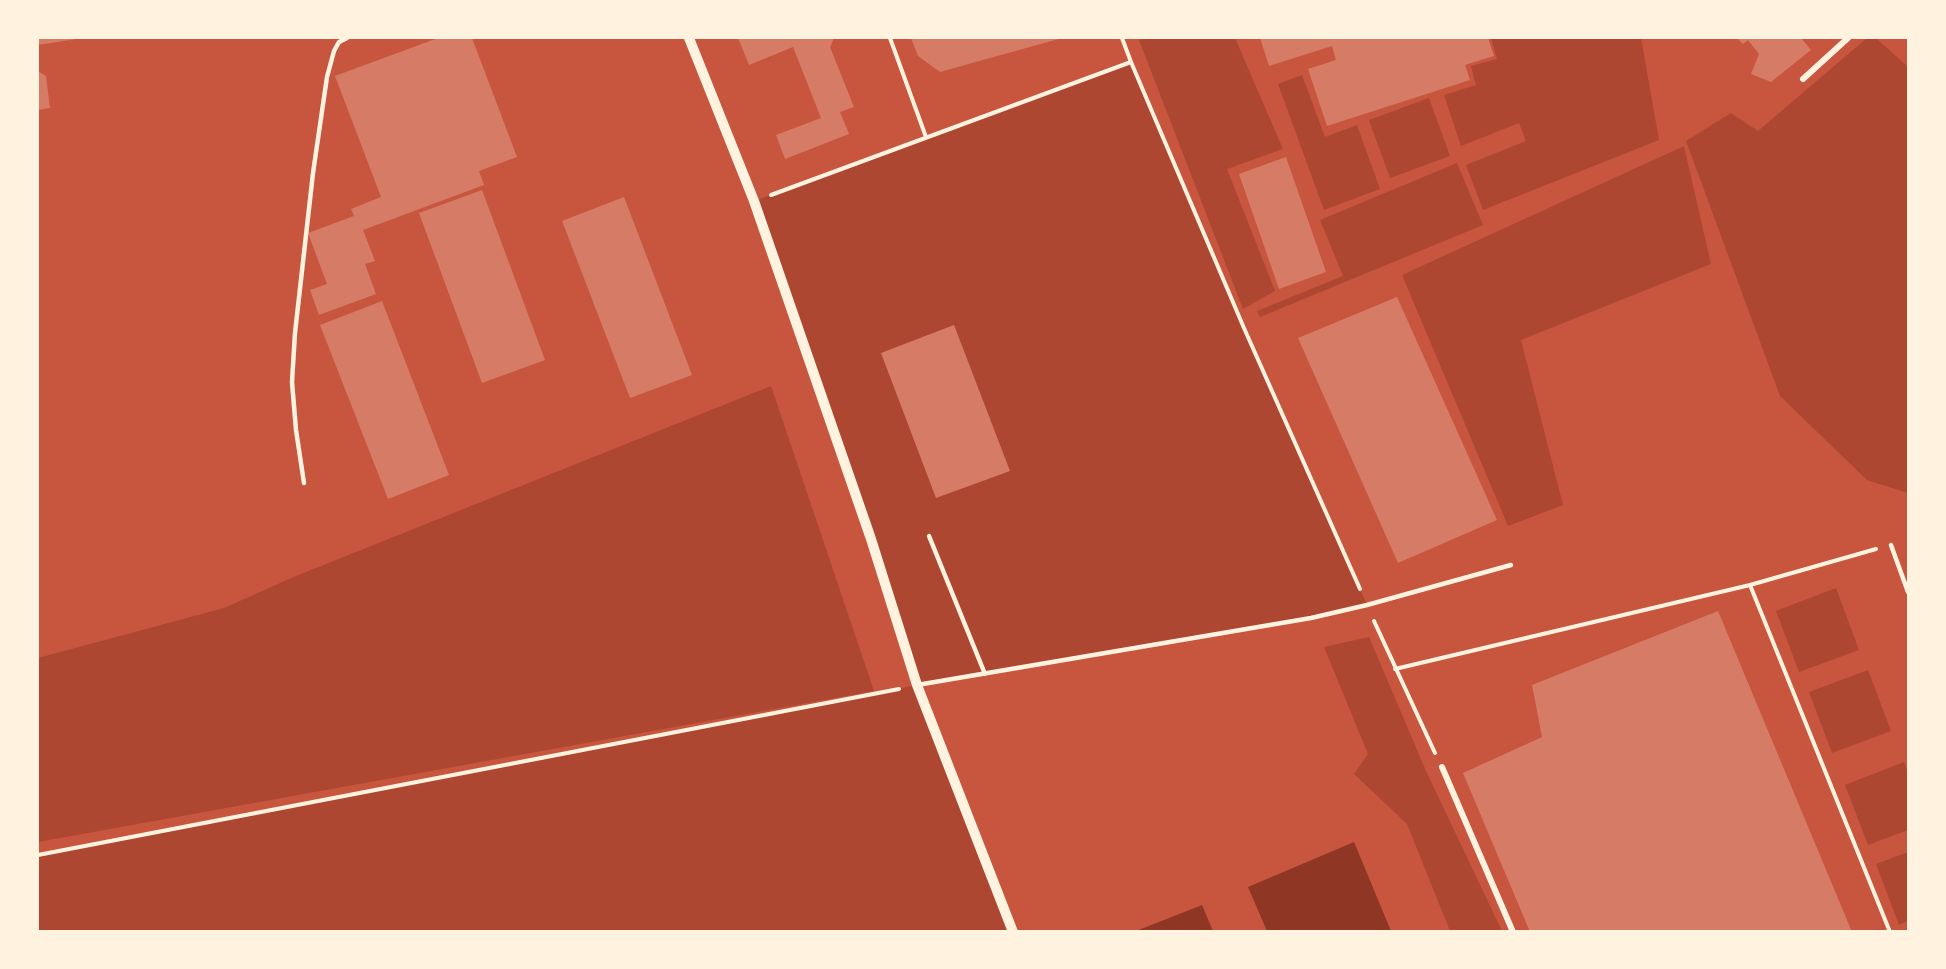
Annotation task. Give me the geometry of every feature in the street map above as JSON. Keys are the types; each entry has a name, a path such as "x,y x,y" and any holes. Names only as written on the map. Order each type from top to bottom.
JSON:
{"street":[{"path":"689,38 754,201 871,539 917,685 1013,932"},
{"path":"1803,79 1848,38"},
{"path":"1442,767 1513,932"}],"lane":[{"path":"304,483 292,382 295,333 312,172 327,77 334,51 339,42 347,38"},
{"path":"929,536 985,674"},
{"path":"1891,545 1908,592"},
{"path":"917,685 1311,618 1511,565"},
{"path":"1901,573 1908,571"}],"path":[{"path":"891,38 926,137"},
{"path":"1122,38 1244,328 1395,669 1442,767"},
{"path":"754,201 1131,62"},
{"path":"1395,669 1750,585 1891,545"},
{"path":"1750,585 1890,932"},
{"path":"38,855 917,685"}],"shaded area":[{"path":"1147,38 1235,38 1283,149 1227,169 1275,291 1243,309 1139,40"},
{"path":"1491,38 1641,38 1659,140 1483,210 1466,165 1526,141 1519,123 1461,146 1444,95 1476,85 1471,66 1497,59"},
{"path":"1867,38 1876,38 1908,67 1908,493 1867,480 1780,396 1686,141 1731,113 1758,131"},
{"path":"1131,62 1367,605 1311,618 918,685 1013,931 38,932 38,855 917,685 754,201"},
{"path":"1302,75 1325,137 1357,125 1380,189 1324,210 1278,84"},
{"path":"1429,98 1450,156 1390,178 1369,120"},
{"path":"1684,146 1711,264 1521,340 1563,505 1508,526 1402,275"},
{"path":"1457,163 1483,225 1260,317 1257,311 1343,276 1320,220"},
{"path":"771,386 874,691 38,842 38,658 224,608 296,576"},
{"path":"1836,588 1859,650 1799,672 1776,611"},
{"path":"1369,637 1426,771 1502,931 1450,931 1407,824 1354,774 1368,754 1324,647"},
{"path":"1868,670 1891,731 1832,753 1809,692"},
{"path":"1904,762 1908,773 1908,830 1868,845 1845,785"},
{"path":"1354,842 1391,931 1267,931 1248,887"},
{"path":"1908,852 1908,921 1899,925 1876,864"},
{"path":"1202,905 1213,931 1136,931"}],"building":[{"path":"38,38 75,38 76,39 38,45"},
{"path":"438,38 472,38 517,157 479,171 484,185 363,230 375,261 365,264 376,294 319,315 310,290 327,284 308,233 354,216 351,209 381,197 335,76"},
{"path":"738,38 834,38 830,47 854,107 840,112 849,134 785,159 776,135 821,118 793,47 749,65"},
{"path":"911,38 1062,38 940,72 918,56"},
{"path":"1260,38 1488,38 1494,56 1465,65 1470,80 1327,126 1308,69 1336,60 1332,46 1269,66"},
{"path":"1737,38 1801,38 1811,50 1771,82 1751,74 1759,54 1748,40 1743,44"},
{"path":"38,71 46,76 50,108 38,110"},
{"path":"1286,157 1326,272 1279,289 1239,174"},
{"path":"482,190 545,360 482,383 419,213"},
{"path":"624,197 692,375 630,398 562,221"},
{"path":"1397,297 1497,520 1398,563 1298,338"},
{"path":"382,301 449,475 388,499 320,325"},
{"path":"954,325 1010,471 936,498 881,353"},
{"path":"1718,611 1852,932 1530,932 1463,773 1542,737 1532,685"}]}
